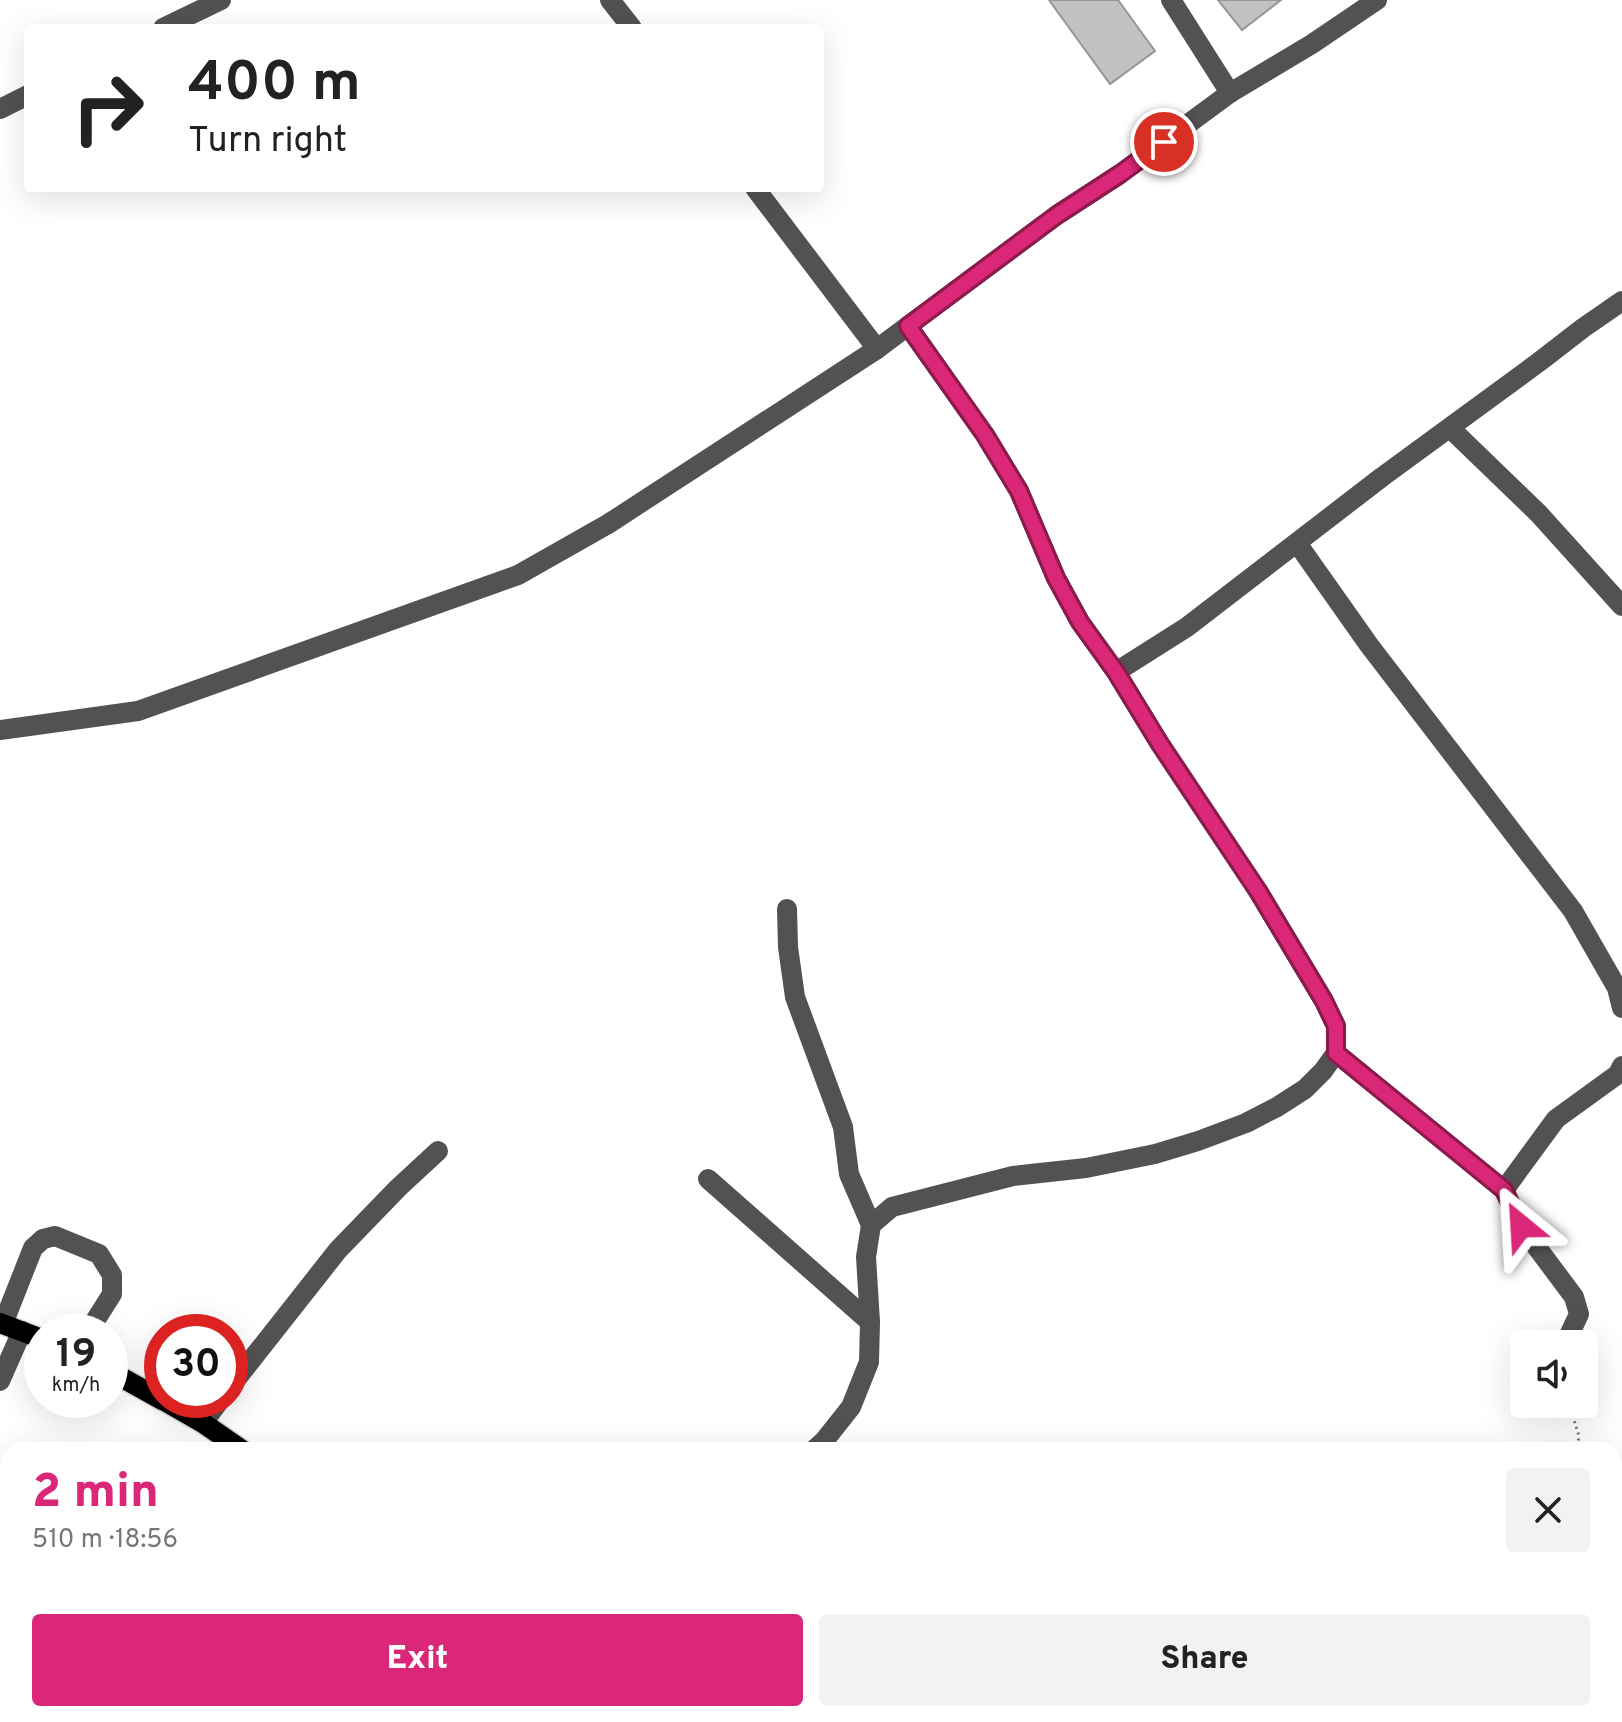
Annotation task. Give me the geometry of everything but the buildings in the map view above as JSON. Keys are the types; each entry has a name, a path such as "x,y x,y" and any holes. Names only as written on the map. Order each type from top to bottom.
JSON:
{"main road":[{"path":"194,1418 230,1442"}],"street":[{"path":"171,24 221,0"},
{"path":"610,0 629,24"},
{"path":"1171,0 1230,93"},
{"path":"0,730 138,711 518,575 608,524 877,349 1057,215 1120,174 1230,93 1312,44 1377,0"},
{"path":"0,109 24,97"},
{"path":"758,192 877,349"},
{"path":"1116,672 1187,627 1622,301"},
{"path":"871,1225 892,1207 952,1191 1013,1176 1086,1168 1155,1154 1198,1141 1246,1123 1277,1107 1305,1089 1336,1053 1336,1026 1324,1001 1258,891 1116,672 1080,622 1056,578 1019,491 985,435 908,326"},
{"path":"1450,428 1539,514 1622,606"},
{"path":"1297,543 1369,645 1573,911 1617,988 1622,1008"},
{"path":"787,909 788,947 795,997 843,1127 849,1174 871,1225 866,1257 869,1362 851,1407 827,1442"},
{"path":"1336,1053 1504,1190 1521,1226 1574,1297 1579,1314 1572,1330"},
{"path":"1504,1190 1556,1119 1618,1074 1622,1066"},
{"path":"248,1364 338,1250 438,1151"},
{"path":"708,1179 870,1322"},
{"path":"0,1381 9,1326 33,1248 43,1239 55,1236 99,1254 112,1275 112,1294 99,1314"},
{"path":"203,1423 207,1418"}],"path":[{"path":"1573,1418 1578,1442"}],"route":[{"path":"1164,142 1057,215 908,326 985,435 1019,491 1056,578 1080,622 1116,672 1258,891 1324,1001 1336,1026 1336,1053 1504,1190 1521,1226"}]}
